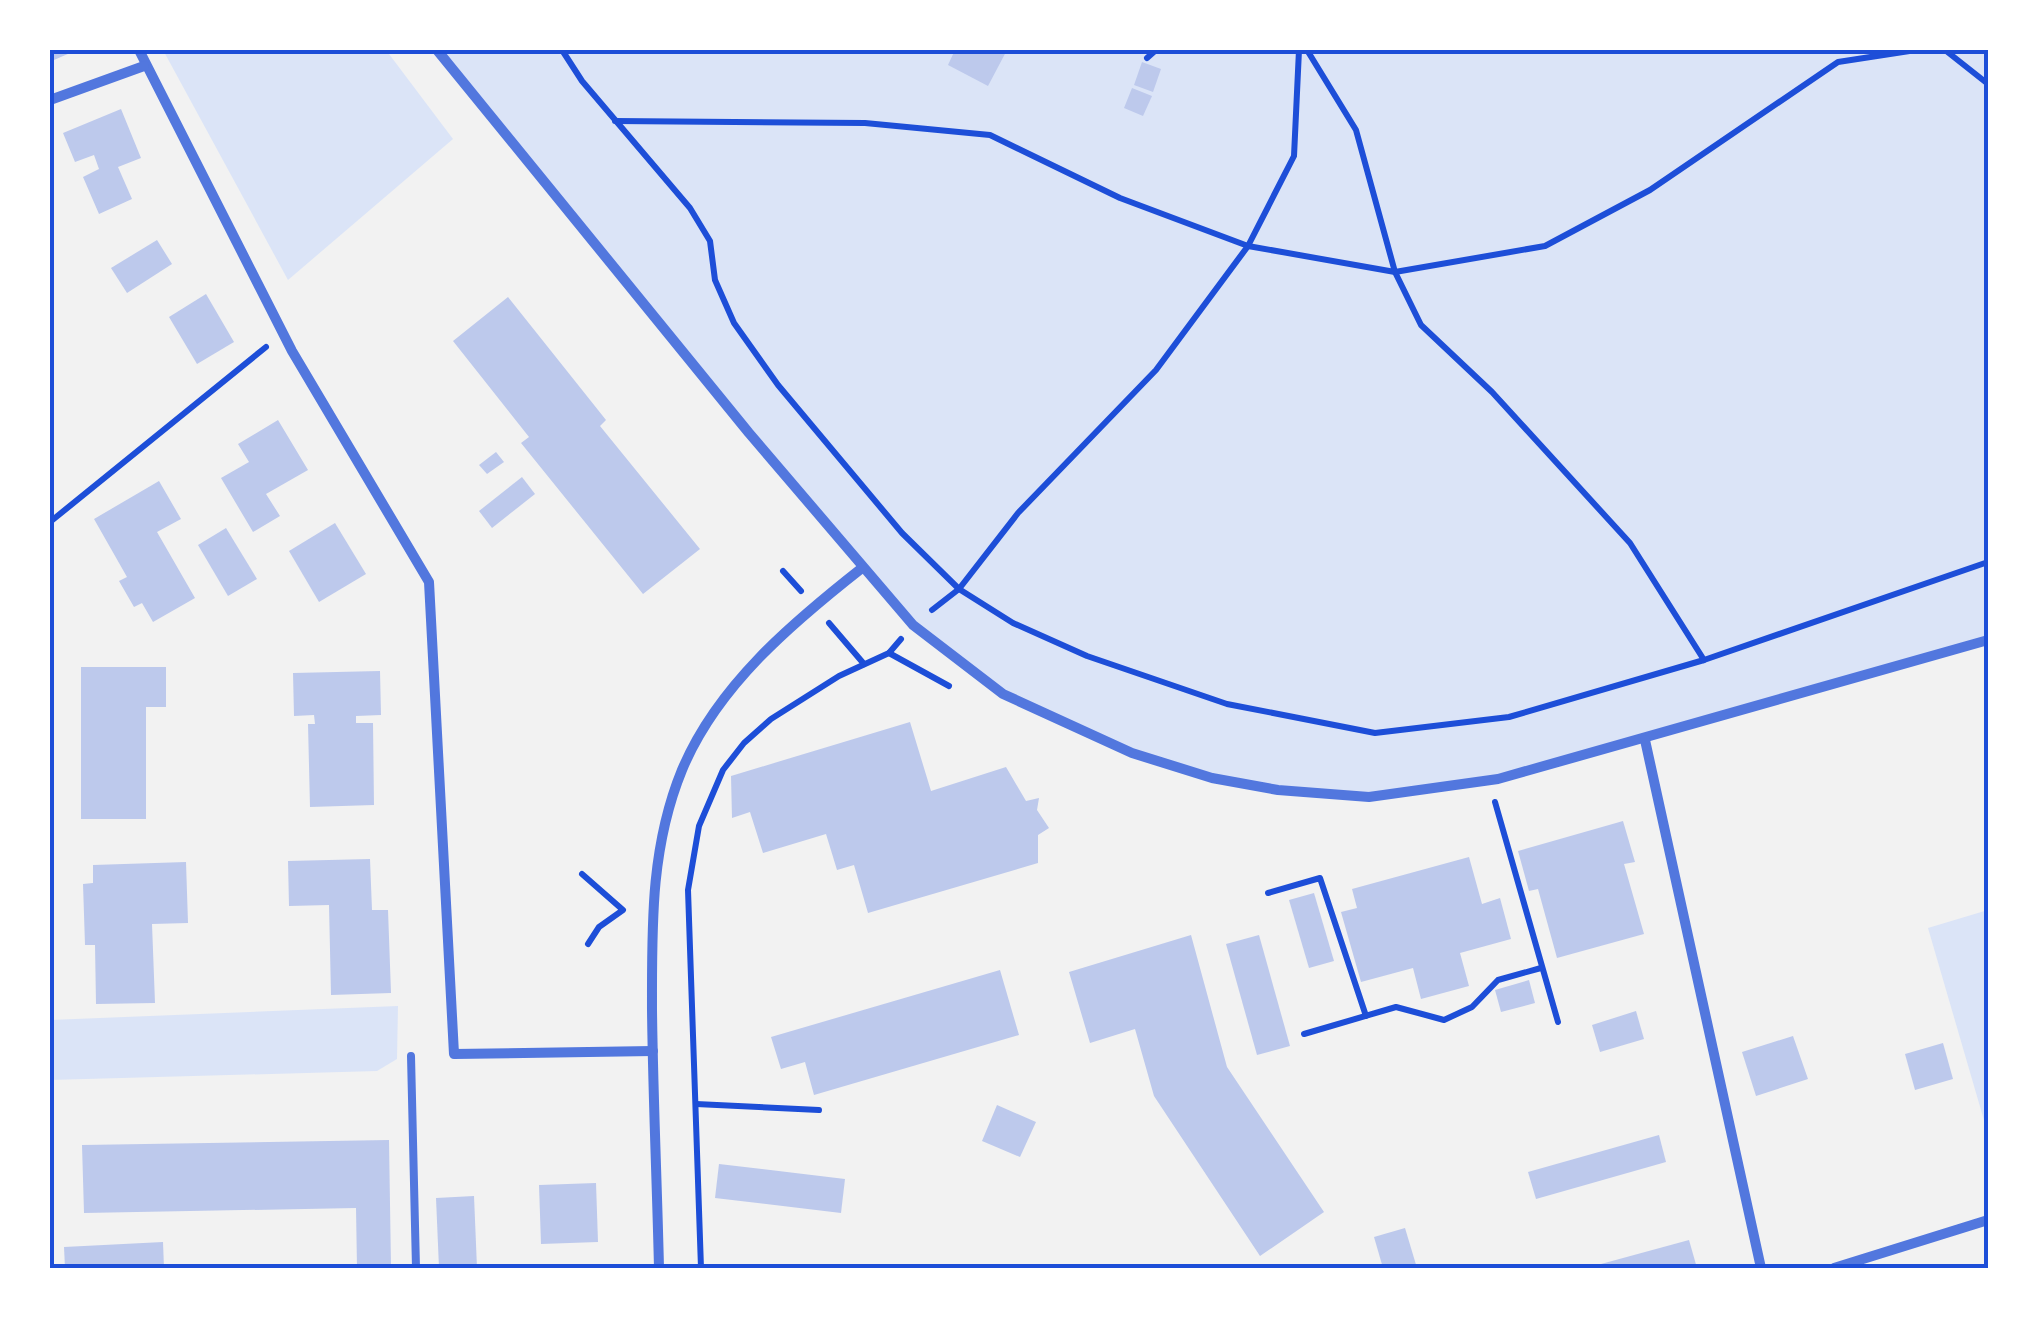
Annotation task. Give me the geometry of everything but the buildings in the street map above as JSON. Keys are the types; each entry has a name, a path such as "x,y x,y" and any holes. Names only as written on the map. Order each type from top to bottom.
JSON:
{"street":[{"path":"138,50 283,333 429,582 454,1054 652,1052"},
{"path":"438,50 913,626 1003,694 1132,753 1212,778 1278,790 1370,797 1498,779 1988,640"},
{"path":"50,100 144,66"},
{"path":"658,1268 652,1052 654,875 683,768 744,674 800,616 862,568"},
{"path":"1646,740 1762,1268"},
{"path":"1834,1268 1988,1220"}],"lane":[{"path":"411,1056 416,1268"}],"path":[{"path":"562,50 614,121 690,208 710,241 715,280 734,323 778,385 902,533 959,588 1013,624 1087,656 1227,704 1374,733 1508,718 1704,660 1988,562"},
{"path":"1147,58 1156,50"},
{"path":"1307,50 1356,130 1395,272 1421,325 1492,392 1630,543 1704,660"},
{"path":"614,121 865,123 990,134 1120,198 1248,246 1395,272 1545,246 1650,190 1838,62 1916,50"},
{"path":"1945,50 1988,84"},
{"path":"50,522 283,333"},
{"path":"889,654 956,690"},
{"path":"1481,799 1510,792"},
{"path":"1493,796 1558,1022"},
{"path":"582,874 623,910 600,926 588,944"},
{"path":"1268,893 1320,878 1366,1016"},
{"path":"1304,1034 1396,1007 1444,1020 1472,1006 1498,980 1541,968"},
{"path":"696,1104 819,1110"}],"shaded area":[{"path":"163,50 386,50 453,139 288,280"},
{"path":"437,50 1988,50 1988,640 1498,779 1369,797 1278,790 1132,753 1003,694 913,625"},
{"path":"1988,910 1988,1134 1928,928"},
{"path":"398,1006 397,1059 377,1071 50,1080 50,1020"}]}
